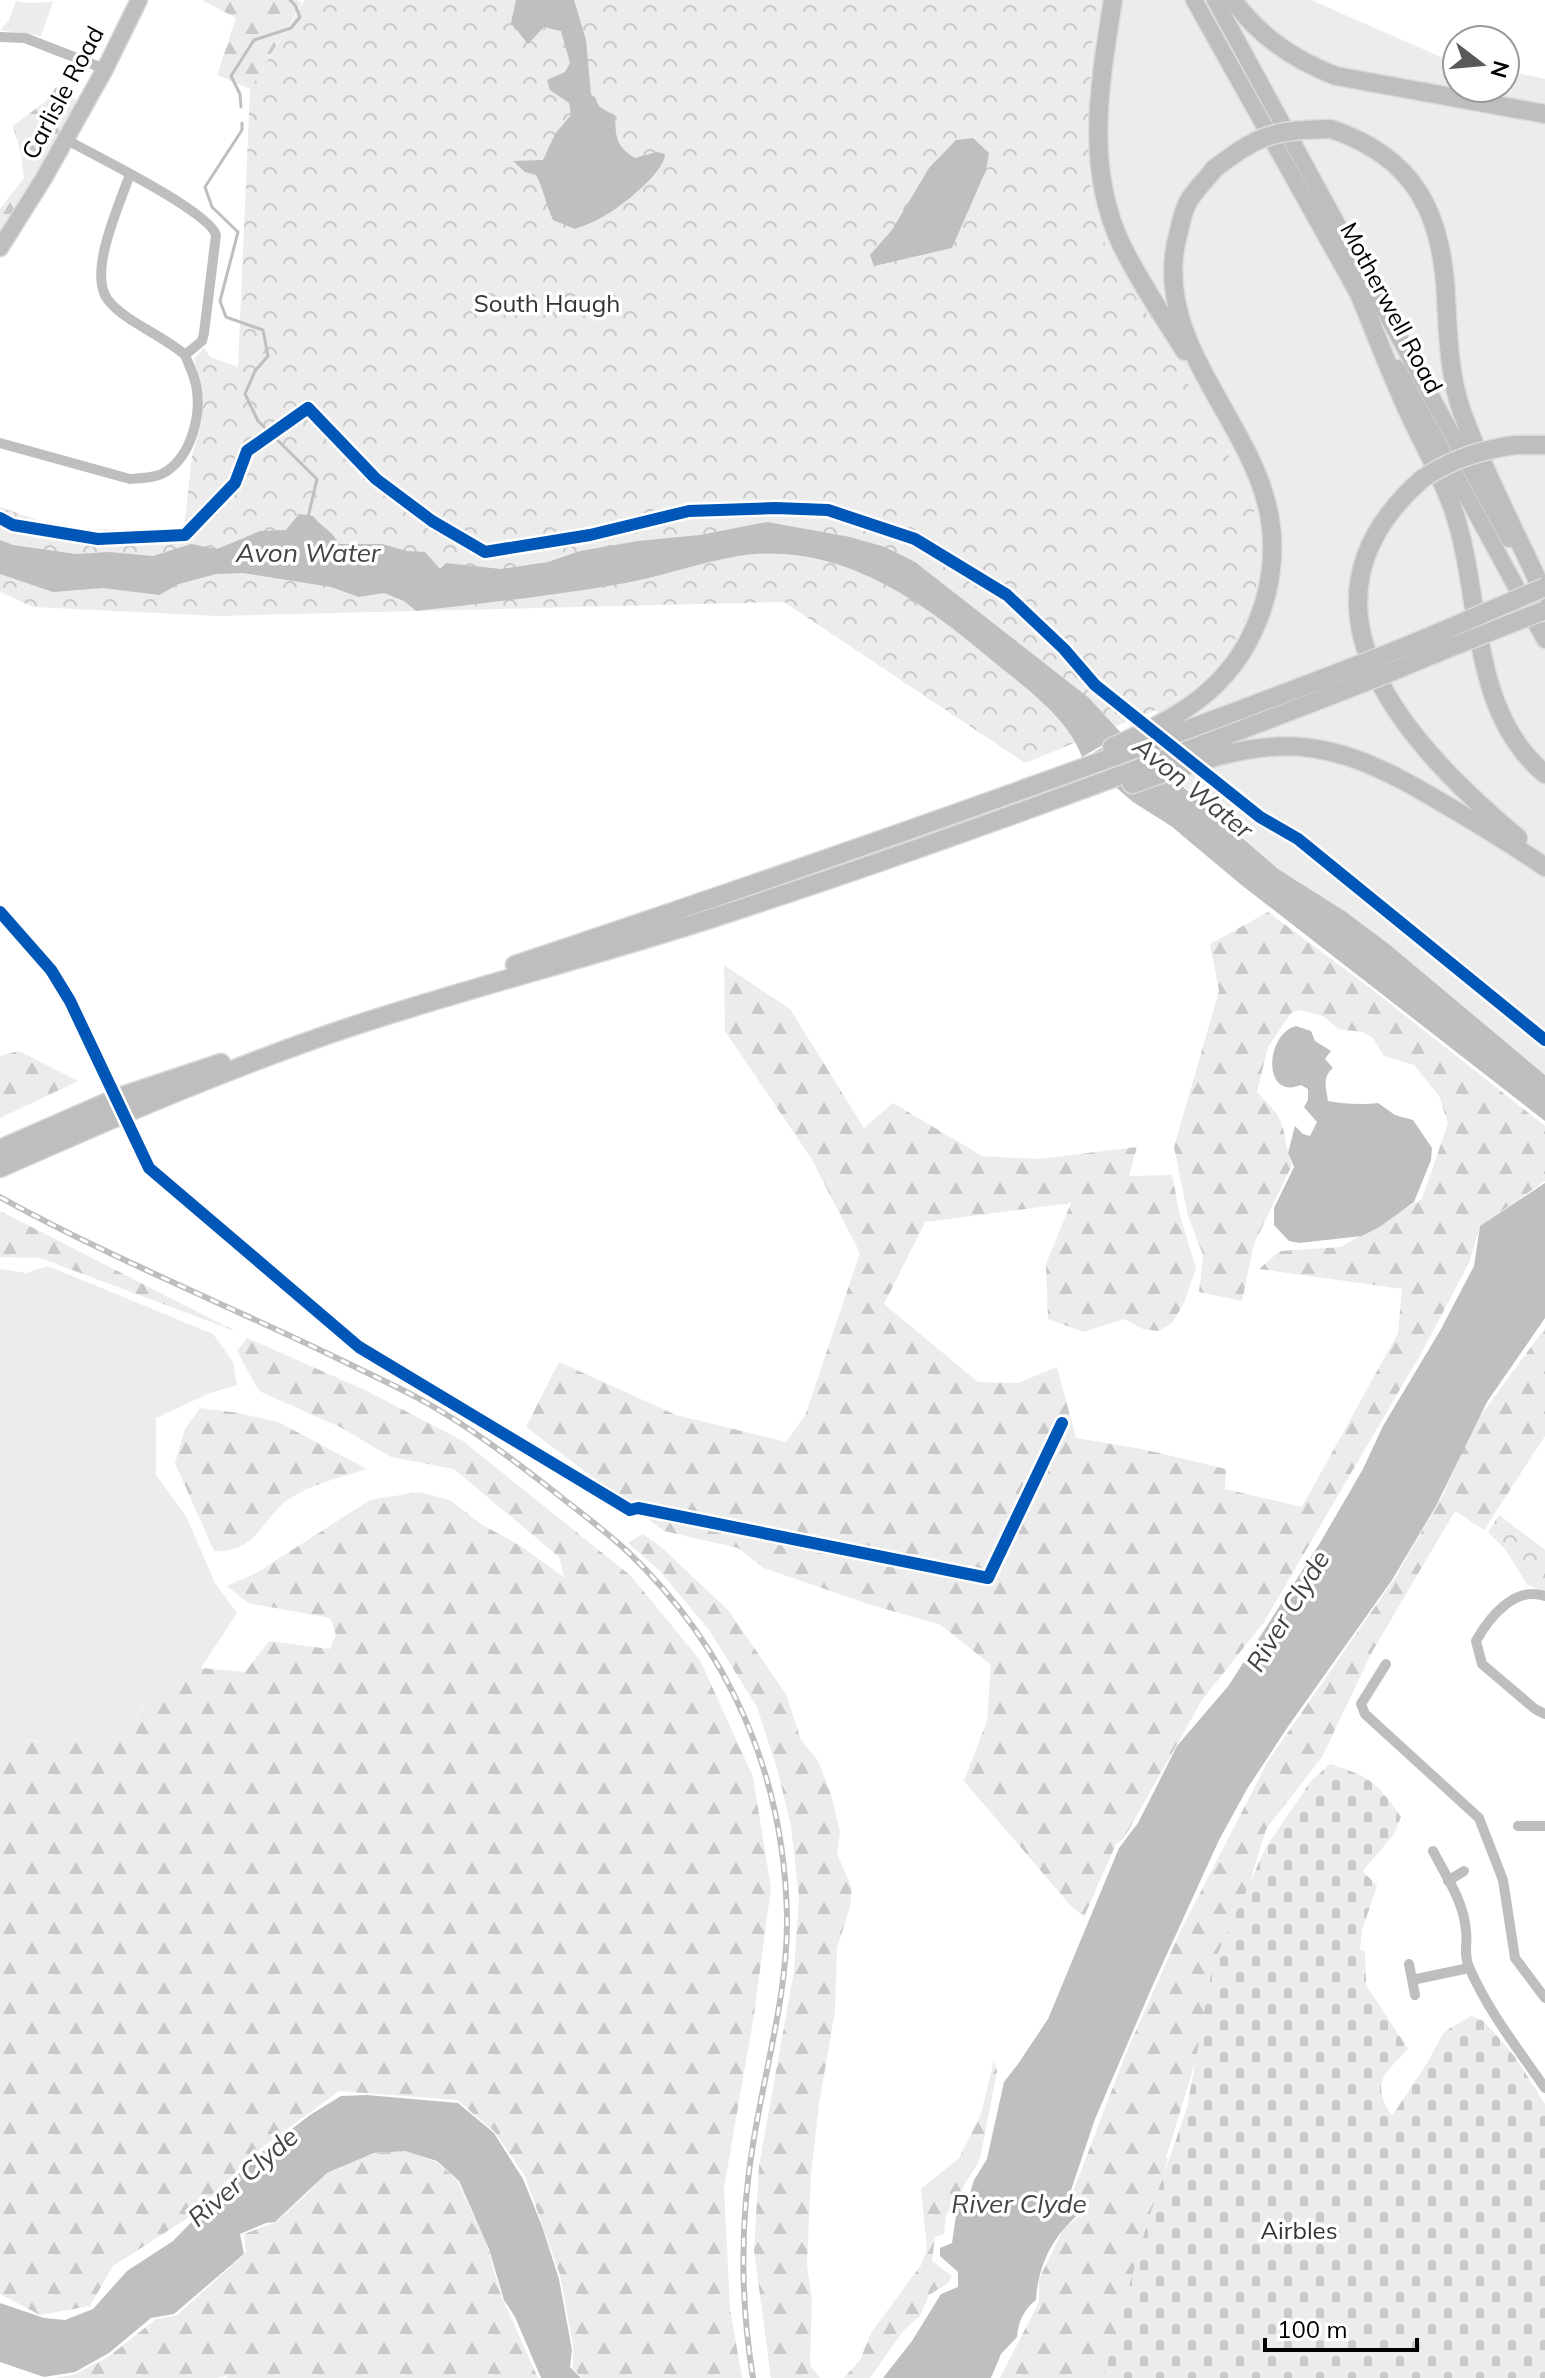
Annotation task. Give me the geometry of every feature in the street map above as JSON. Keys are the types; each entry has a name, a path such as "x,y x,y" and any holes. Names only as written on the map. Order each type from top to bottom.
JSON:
{"highway":[{"path":"1113,0 1098,99 1098,142 1103,188 1128,256 1250,460 1266,501 1272,543 1269,587 1255,629 1234,665 1165,732"},
{"path":"1233,0 1279,47 1323,71 1353,80 1545,114"},
{"path":"1228,421 1189,346 1177,303 1173,271 1175,243 1187,203 1214,169 1244,146 1278,131 1331,129 1355,137 1378,150 1403,172 1422,195 1434,221 1442,257 1448,335 1461,409 1545,596"},
{"path":"1360,296 1456,518 1494,700 1504,725 1520,751 1545,774"},
{"path":"1545,445 1515,445 1470,453 1439,467 1422,479 1385,517 1367,554 1360,577 1358,604 1366,654 1382,690 1407,725 1477,802 1545,860"},
{"path":"1441,642 1545,587"},
{"path":"0,1149 119,1097 879,843 1165,732 1356,675 1441,642 1545,610"},
{"path":"0,1168 129,1111 349,1028 724,915 1196,756 1356,675"},
{"path":"1196,756 1285,746 1331,750 1354,757 1409,783 1545,867"}],"main road":[{"name":"Carlisle Road","path":"0,248 21,219 105,69 139,0"},
{"name":"Motherwell Road","path":"1194,0 1360,296 1545,640"},
{"name":"Motherwell Road","path":"1215,0 1545,604"}],"street":[{"path":"0,37 25,38 105,69"},
{"path":"65,139 130,174 214,227 216,235 204,333 202,341 185,355"},
{"path":"0,443 130,479 166,472 183,454 193,433 197,409 196,384 185,355 108,300 100,282 101,266 130,174"},
{"path":"0,912 51,970 149,1168 359,1347 630,1510 638,1508 988,1578 1062,1423"},
{"path":"1545,1596 1530,1592 1511,1599 1482,1630 1476,1641 1482,1664 1545,1714"},
{"path":"1386,1664 1361,1704 1365,1714 1479,1818 1503,1880 1515,1958 1545,1998"},
{"path":"1518,1826 1545,1826"},
{"path":"1433,1851 1459,1901 1467,1931 1464,1953 1469,1968 1497,2019 1545,2088"},
{"path":"1448,1881 1464,1871"},
{"path":"1409,1964 1415,1995"},
{"path":"1412,1980 1469,1968"}],"green space":[{"path":"202,0 297,0 302,3 250,89 217,75 236,18"},
{"name":"South Haugh","path":"305,0 1097,0 1091,53 1088,138 1092,209 1111,260 1145,311 1227,451 1254,510 1259,551 1257,585 1246,618 1230,649 1199,685 1156,710 1025,763 784,602 218,616 33,607 0,592 0,507 66,530 184,529 192,456 202,421 201,394 194,359 204,348 210,357 238,367 250,89"},
{"path":"1097,0 1311,0 1441,57 1441,104 1521,104 1521,74 1545,79 1545,1075 1390,945 1346,912 1278,869 1179,782 1156,710 1199,685 1230,649 1246,618 1257,585 1259,551 1254,511 1227,451 1111,260 1092,209 1088,138 1091,53"},
{"path":"16,1 53,2 41,36 0,30 9,20"},
{"path":"56,87 77,100 39,177 0,233 0,209 24,178 13,126 46,101"},
{"path":"1268,912 1545,1126 1545,1181 1480,1226 1469,1263 1423,1350 1264,1622 1202,1700 1124,1838 1116,1844 1084,1917 1070,1905 964,1781 987,1721 991,1665 941,1625 764,1568 738,1548 664,1531 526,1427 559,1362 676,1415 786,1442 805,1416 860,1253 811,1158 725,1031 724,965 790,1009 864,1128 893,1103 982,1156 1038,1159 1137,1147 1129,1176 1172,1175 1180,1216 1196,1268 1184,1303 1172,1323 1158,1331 1143,1329 1124,1319 1083,1332 1048,1319 1046,1264 1071,1203 925,1222 884,1304 978,1382 1018,1383 1057,1367 1076,1438 1142,1449 1226,1469 1225,1489 1302,1507 1398,1333 1402,1289 1259,1269 1280,1251 1341,1247 1422,1199 1448,1123 1439,1096 1414,1065 1384,1056 1373,1038 1363,1032 1338,1029 1323,1016 1299,1010 1291,1013 1268,1047 1257,1092 1278,1116 1292,1165 1254,1244 1242,1301 1199,1292 1203,1255 1188,1216 1174,1147 1219,991 1210,944"},
{"path":"19,1051 78,1081 0,1118 0,1056"},
{"path":"0,1211 235,1331 40,1258 0,1257"},
{"path":"48,1266 213,1334 233,1362 237,1385 210,1393 156,1418 156,1475 186,1516 215,1583 237,1613 201,1668 154,1678 144,1706 119,1737 0,1742 0,1269 26,1273"},
{"path":"1545,1328 1545,1436 1484,1530 1455,1511 1372,1652 1322,1757 1266,1829 1166,2158 1112,2378 1000,2378 1039,2302 1039,2279 1064,2228 1089,2209 1071,2197 1126,2053 1180,1932 1268,1761 1395,1578 1444,1493 1473,1426"},
{"path":"247,1338 365,1390 463,1441 631,1576 700,1660 753,1777 771,1888 754,2015 724,2188 730,2308 742,2378 582,2378 573,2368 573,2345 560,2275 525,2176 494,2131 457,2100 339,2091 252,2155 197,2212 113,2266 90,2306 40,2315 0,2294 0,1742 119,1737 144,1707 154,1678 201,1668 245,1672 269,1641 330,1649 336,1635 330,1618 248,1603 227,1586 258,1572 370,1500 419,1492 450,1500 481,1524 519,1545 564,1577 559,1557 454,1469 391,1457 340,1427 259,1391 237,1351"},
{"path":"200,1408 278,1422 367,1469 307,1489 280,1506 258,1532 240,1547 214,1551 175,1463 185,1429"},
{"path":"1499,1515 1545,1550 1545,1593 1527,1584 1505,1549 1488,1532"},
{"path":"643,1534 728,1610 786,1694 801,1740 818,1761 831,1794 840,1832 837,1854 852,1888 850,1907 837,1948 835,2011 811,2174 807,2265 812,2300 810,2365 820,2378 771,2378 754,2250 759,2166 794,1971 799,1897 791,1826 757,1707 709,1630 659,1570 628,1543"},
{"name":"Airbles","path":"1330,1764 1372,1782 1401,1817 1394,1834 1363,1871 1377,1886 1362,1930 1360,1950 1365,1951 1366,1985 1408,2049 1387,2073 1381,2087 1392,2116 1444,2032 1471,2016 1482,2020 1515,2057 1545,2104 1545,2378 1103,2378 1149,2217 1187,2108 1213,1964 1266,1847 1311,1781"},
{"path":"994,2060 997,2071 980,2159 946,2216 944,2234 935,2237 932,2261 952,2276 948,2283 929,2295 920,2316 904,2330 870,2378 844,2378 860,2360 871,2333 921,2265 927,2249 921,2189 959,2158 981,2114"},
{"path":"403,2150 437,2162 457,2180 486,2242 501,2295 538,2378 53,2378 73,2375 108,2357 156,2319 177,2315 246,2253 244,2234 276,2222 324,2175 372,2154"}],"water":[{"path":"516,0 574,0 586,40 591,94 600,107 615,116 620,145 635,158 657,152 665,154 658,170 631,197 601,218 575,229 553,220 536,175 525,172 513,161 543,160 555,134 571,115 569,103 550,90 547,80 565,72 570,63 561,31 544,27 528,44 511,23"},
{"path":"973,138 989,153 986,170 952,248 874,266 870,255 892,230 929,168 956,140"},
{"name":"Avon Water","path":"299,514 313,516 339,544 382,544 425,552 440,569 446,563 501,569 548,562 580,551 700,535 767,522 850,537 885,547 915,562 1089,698 1122,734 1082,757 1066,728 1042,702 933,614 873,578 808,557 774,554 738,556 620,584 416,611 404,601 384,593 359,597 331,587 243,573 216,574 179,584 159,595 103,588 53,592 0,574 0,540 13,545 76,554 109,552 153,556 191,544 217,549 260,531 286,530"},
{"name":"Avon Water","path":"1123,735 1278,869 1346,912 1390,945 1545,1075 1545,1121 1239,883 1171,826 1133,802 1083,759"},
{"path":"1296,1026 1311,1031 1315,1041 1331,1051 1325,1059 1333,1068 1326,1079 1328,1101 1378,1103 1395,1115 1413,1120 1432,1148 1431,1160 1414,1202 1362,1236 1299,1243 1289,1241 1274,1225 1274,1208 1294,1167 1288,1153 1295,1126 1310,1136 1317,1122 1304,1107 1308,1089 1301,1085 1288,1087 1279,1084 1274,1075 1272,1064 1278,1041 1286,1031"},
{"name":"River Clyde","path":"1545,1183 1545,1318 1487,1402 1436,1506 1392,1580 1287,1728 1247,1789 1219,1840 1095,2119 1069,2196 1085,2209 1065,2228 1050,2249 1040,2273 1036,2300 1022,2316 1017,2337 1001,2354 991,2378 883,2378 912,2341 941,2294 958,2287 958,2272 940,2256 940,2248 952,2243 957,2209 970,2193 987,2159 1004,2082 1048,2019 1119,1848 1138,1823 1177,1746 1229,1685 1320,1543 1363,1469 1383,1426 1441,1329 1474,1266 1480,1226"},
{"path":"367,2095 458,2103 494,2133 523,2179 542,2226 559,2279 572,2350 570,2367 581,2378 541,2378 515,2317 504,2300 489,2249 459,2181 437,2161 405,2151 374,2153 327,2173 275,2222 240,2234 244,2254 174,2314 151,2318 109,2353 75,2372 44,2377 0,2362 0,2303 44,2318 65,2320 93,2309 127,2271 173,2241 254,2158 310,2115 341,2096"}],"waterway":[{"path":"241,107 240,94 231,76 254,40 291,28 300,17 290,0"},
{"path":"242,123 242,130 205,187 212,207 238,232 220,301 226,317 263,330 268,356 255,371 245,394 258,421 317,479 308,517"}],"railway":[{"path":"0,1197 126,1261 384,1381 475,1433 627,1551 663,1589 722,1672 762,1764 775,1813 787,1916 784,1972 746,2198 744,2288 753,2378"}],"cycle path":[{"path":"0,518 13,525 98,539 185,535 235,483 247,451 308,408 376,479 432,521 485,552 590,535 689,511 775,508 828,510 915,539 1007,595 1064,649 1095,685 1260,817 1298,839 1545,1040"},
{"path":"0,912 51,970 70,1001 149,1168 359,1347 630,1510 638,1508 988,1578 1062,1423"}]}
